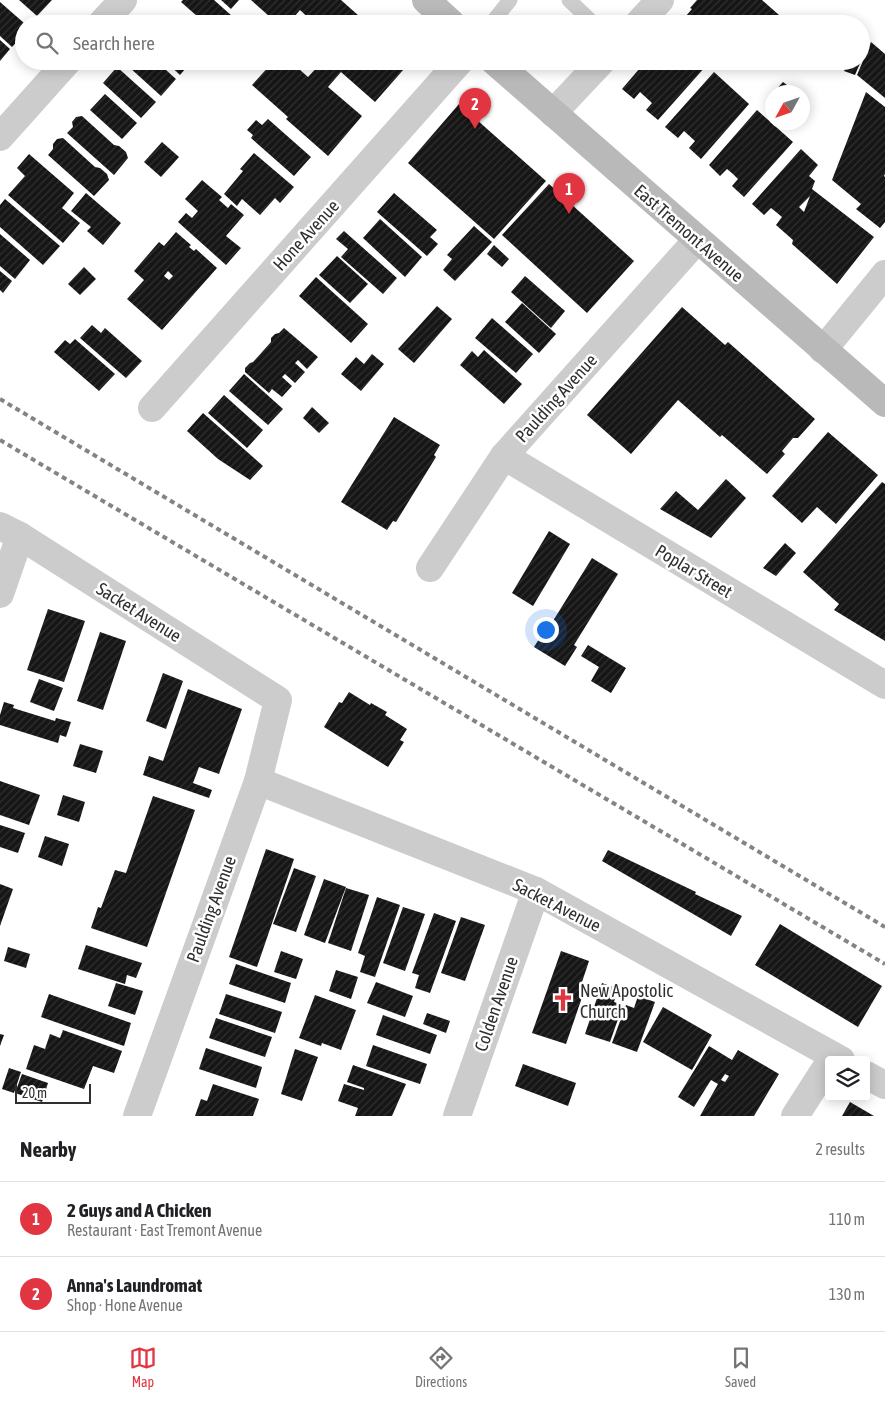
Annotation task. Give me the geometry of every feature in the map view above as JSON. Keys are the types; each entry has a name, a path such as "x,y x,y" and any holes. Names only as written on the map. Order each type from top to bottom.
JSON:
{"main road":[{"path":"426,0 442,15"},
{"name":"East Tremont Avenue","path":"504,70 885,403"}],"street":[{"path":"110,15 123,0"},
{"path":"646,15 660,0"},
{"path":"0,137 60,70"},
{"name":"Hone Avenue","path":"152,408 452,70"},
{"path":"553,113 594,70"},
{"name":"Paulding Avenue","path":"430,568 504,456 697,240"},
{"path":"823,350 885,274"},
{"name":"Poplar Street","path":"504,456 885,685"},
{"path":"0,594 10,531"},
{"name":"Sacket Avenue","path":"10,531 278,700"},
{"name":"Paulding Avenue","path":"137,1116 258,781 278,700"},
{"name":"Sacket Avenue","path":"258,781 536,891 828,1056"},
{"name":"Colden Avenue","path":"457,1116 536,891"},
{"path":"795,1116 825,1071"},
{"path":"870,1076 885,1085"}],"lane":[{"path":"498,15 510,0"},
{"path":"569,0 585,15"}],"building":[{"path":"19,0 52,0 36,15"},
{"path":"183,0 214,0 231,15 196,15 181,2"},
{"path":"221,0 239,0 231,9"},
{"path":"251,0 341,0 358,15 305,15 300,10 296,15 268,15"},
{"path":"697,0 762,0 779,15 687,15 692,9 690,8"},
{"path":"0,2 15,15 15,44 12,47 0,36"},
{"path":"0,40 10,49 0,61"},
{"path":"871,42 885,54 885,98 857,75 859,70 870,70"},
{"path":"114,70 120,70 156,102 141,118 103,83"},
{"path":"132,70 166,70 176,79 161,96"},
{"path":"175,70 184,70 180,75"},
{"path":"266,70 300,70 308,77 315,70 403,70 375,102 341,72 328,87 362,116 328,156 286,119 288,117 252,85"},
{"path":"638,70 702,70 658,120 646,110 652,103 640,92 634,99 622,89"},
{"path":"844,70 857,70 855,75"},
{"path":"714,72 749,104 701,159 689,148 695,141 684,131 678,138 665,127"},
{"path":"866,92 885,107 885,222 880,228 856,209 861,204 832,180"},
{"path":"105,94 137,123 122,139 90,110"},
{"path":"459,104 546,181 494,239 408,163"},
{"path":"757,110 765,117 765,130 780,130 793,142 744,197 732,186 738,179 733,174 727,169 720,176 709,165"},
{"path":"82,116 114,145 119,146 126,152 128,158 114,175 67,133 73,127 72,122 76,117"},
{"path":"268,119 311,157 294,176 251,138 253,135 247,130 256,120 262,125"},
{"path":"63,138 95,167 100,168 107,174 109,180 94,196 48,155 57,139"},
{"path":"162,142 179,157 161,177 144,162"},
{"path":"801,149 818,165 809,176 815,181 812,189 874,237 837,284 792,244 793,240 776,225 782,217 771,208 764,215 752,204","holes":["810,196 804,212 799,207"]},
{"path":"254,153 294,187 280,203 275,198 260,215 242,199 237,206 224,194 243,171 240,169"},
{"path":"29,154 74,193 62,208 80,223 63,243 8,195 25,176 17,168"},
{"path":"202,180 222,197 219,200 228,208 231,204 244,215 226,236 241,248 226,265 178,222 186,213 192,218 198,211 185,199"},
{"path":"549,184 634,261 587,313 502,235"},
{"path":"86,193 121,223 103,245 87,231 91,227 71,211"},
{"path":"394,193 437,230 430,237 438,244 427,256 377,212"},
{"path":"5,199 60,246 43,265 0,227 0,205"},
{"path":"380,219 422,257 405,277 363,238"},
{"path":"474,226 492,242 455,281 443,270 452,259 447,255"},
{"path":"344,231 397,278 383,294 341,257 348,249 336,239"},
{"path":"176,232 191,245 189,247 194,251 196,249 217,268 162,330 127,299 144,280 134,271 159,242 164,246","holes":["168,271 173,276 169,280 164,276"]},
{"path":"0,234 30,260 15,279 0,266"},
{"path":"494,245 509,259 502,267 487,254"},
{"path":"337,256 368,284 350,303 319,275"},
{"path":"84,267 96,279 80,295 68,284"},
{"path":"0,271 12,281 3,293 0,290"},
{"path":"525,276 565,311 551,328 511,292"},
{"path":"316,277 368,324 351,343 299,296"},
{"path":"522,303 556,334 539,353 505,322"},
{"path":"437,306 452,319 414,363 398,349"},
{"path":"682,307 725,345 728,342 815,419 798,438 793,438 782,451 785,454 767,474 722,435 720,437 678,400 631,454 587,415"},
{"path":"492,318 533,354 516,373 475,338"},
{"path":"92,325 101,333 105,328 142,361 126,378 80,338"},
{"path":"284,328 318,357 307,369 298,360 295,363 305,372 295,383 285,374 282,377 292,386 282,397 272,389 269,393 245,372 245,368 271,342 271,338"},
{"path":"75,339 115,374 99,391 54,352 65,340 70,344"},
{"path":"484,350 522,384 504,404 460,365 472,351 478,357"},
{"path":"372,354 384,364 361,391 341,374 356,357 364,364"},
{"path":"244,374 283,409 268,425 229,391"},
{"path":"224,395 263,430 247,448 208,413"},
{"path":"312,407 329,423 319,433 303,418"},
{"path":"203,413 263,466 250,480 218,459 187,431"},
{"path":"394,417 440,445 434,455 436,457 396,522 393,521 387,530 341,502"},
{"path":"828,432 878,475 836,524 817,507 802,523 772,496"},
{"path":"726,479 746,498 711,538 660,509 676,491 698,510"},
{"path":"882,482 885,484 885,641 834,610 839,604 803,572"},
{"path":"549,531 570,544 533,606 512,593"},
{"path":"785,543 796,553 776,576 763,568"},
{"path":"592,558 618,574 574,645 577,647 565,666 534,647 546,628 548,629"},
{"path":"48,609 85,621 64,682 27,670"},
{"path":"100,632 126,641 103,710 77,701"},
{"path":"588,645 626,668 611,693 591,681 599,667 581,656"},
{"path":"163,673 183,681 166,729 146,721"},
{"path":"39,679 63,688 54,711 30,702"},
{"path":"188,689 242,709 219,774 199,767 193,783 212,790 209,798 143,775 149,756 163,761"},
{"path":"349,692 370,705 371,703 387,712 385,715 407,729 400,740 404,742 388,767 324,727 339,702 342,703"},
{"path":"4,702 14,705 13,708 55,721 56,718 71,722 66,737 60,735 58,743 0,725 0,715"},
{"path":"80,744 103,751 96,773 73,766"},
{"path":"0,781 40,795 29,825 0,815"},
{"path":"63,795 85,802 79,822 57,815"},
{"path":"153,796 195,810 147,947 91,928 98,907 101,908 115,870 126,873"},
{"path":"0,825 25,833 18,853 0,847"},
{"path":"45,836 69,844 62,866 38,857"},
{"path":"266,849 294,859 257,967 229,957"},
{"path":"608,850 742,916 731,936 602,861"},
{"path":"294,868 316,876 296,932 273,924"},
{"path":"324,879 346,887 325,943 304,935"},
{"path":"0,884 13,889 0,926"},
{"path":"346,888 369,895 351,951 328,943"},
{"path":"377,897 400,905 375,977 360,972 365,956 358,953"},
{"path":"403,907 425,914 405,971 383,963"},
{"path":"434,913 456,921 430,993 415,988 419,975 412,973"},
{"path":"461,917 485,925 465,981 441,973"},
{"path":"780,924 882,986 858,1027 755,965"},
{"path":"86,945 142,963 136,978 127,975 125,984 78,969"},
{"path":"8,947 30,954 26,968 4,961"},
{"path":"281,951 303,959 296,979 274,972"},
{"name":"New Apostolic Church","path":"561,951 589,961 581,985 586,986 566,1044 532,1033"},
{"path":"236,964 291,983 285,1003 229,984"},
{"path":"336,970 358,977 351,999 329,991"},
{"path":"376,982 413,996 405,1017 367,1003"},
{"path":"116,983 143,991 135,1015 108,1006"},
{"path":"602,983 618,989 614,1002 623,1005 610,1042 585,1034"},
{"path":"49,994 131,1023 124,1046 41,1017"},
{"path":"226,994 282,1012 275,1033 219,1014"},
{"path":"315,995 356,1010 341,1050 322,1043 321,1046 299,1038"},
{"path":"638,996 655,1002 637,1052 612,1043 626,1005 634,1008"},
{"path":"663,1007 712,1035 692,1070 643,1042"},
{"path":"427,1013 450,1021 446,1033 423,1024"},
{"path":"383,1015 437,1035 430,1054 376,1035"},
{"path":"216,1018 272,1037 265,1057 209,1038"},
{"path":"63,1030 122,1051 114,1073 93,1066 84,1089 26,1069 34,1045 45,1049 50,1034 60,1038"},
{"path":"0,1034 4,1035 0,1046"},
{"path":"373,1045 427,1064 420,1084 366,1066"},
{"path":"709,1046 732,1060 738,1050 779,1074 754,1116 700,1116 718,1084 711,1080 694,1107 678,1097","holes":["725,1074 729,1076 725,1082 721,1080"]},
{"path":"206,1048 262,1067 256,1088 199,1069"},
{"path":"295,1049 318,1057 302,1101 281,1094"},
{"path":"523,1064 576,1083 568,1106 515,1086"},
{"path":"353,1065 406,1084 392,1116 355,1116 358,1108 338,1101 344,1084 364,1090 364,1088 347,1082"},
{"path":"9,1068 21,1072 14,1093 2,1089"},
{"path":"22,1074 48,1083 42,1102 15,1093"},
{"path":"213,1084 259,1099 253,1116 195,1116 201,1099 207,1101"},
{"path":"850,1102 874,1116 842,1116"}],"railway":[{"path":"0,399 885,927"},
{"path":"0,440 885,964"}],"place":[{"name":"Anna's Laundromat","path":"475,129"},
{"name":"2 Guys and A Chicken","path":"569,214"},
{"name":"New Apostolic Church","path":"563,1000"}]}
